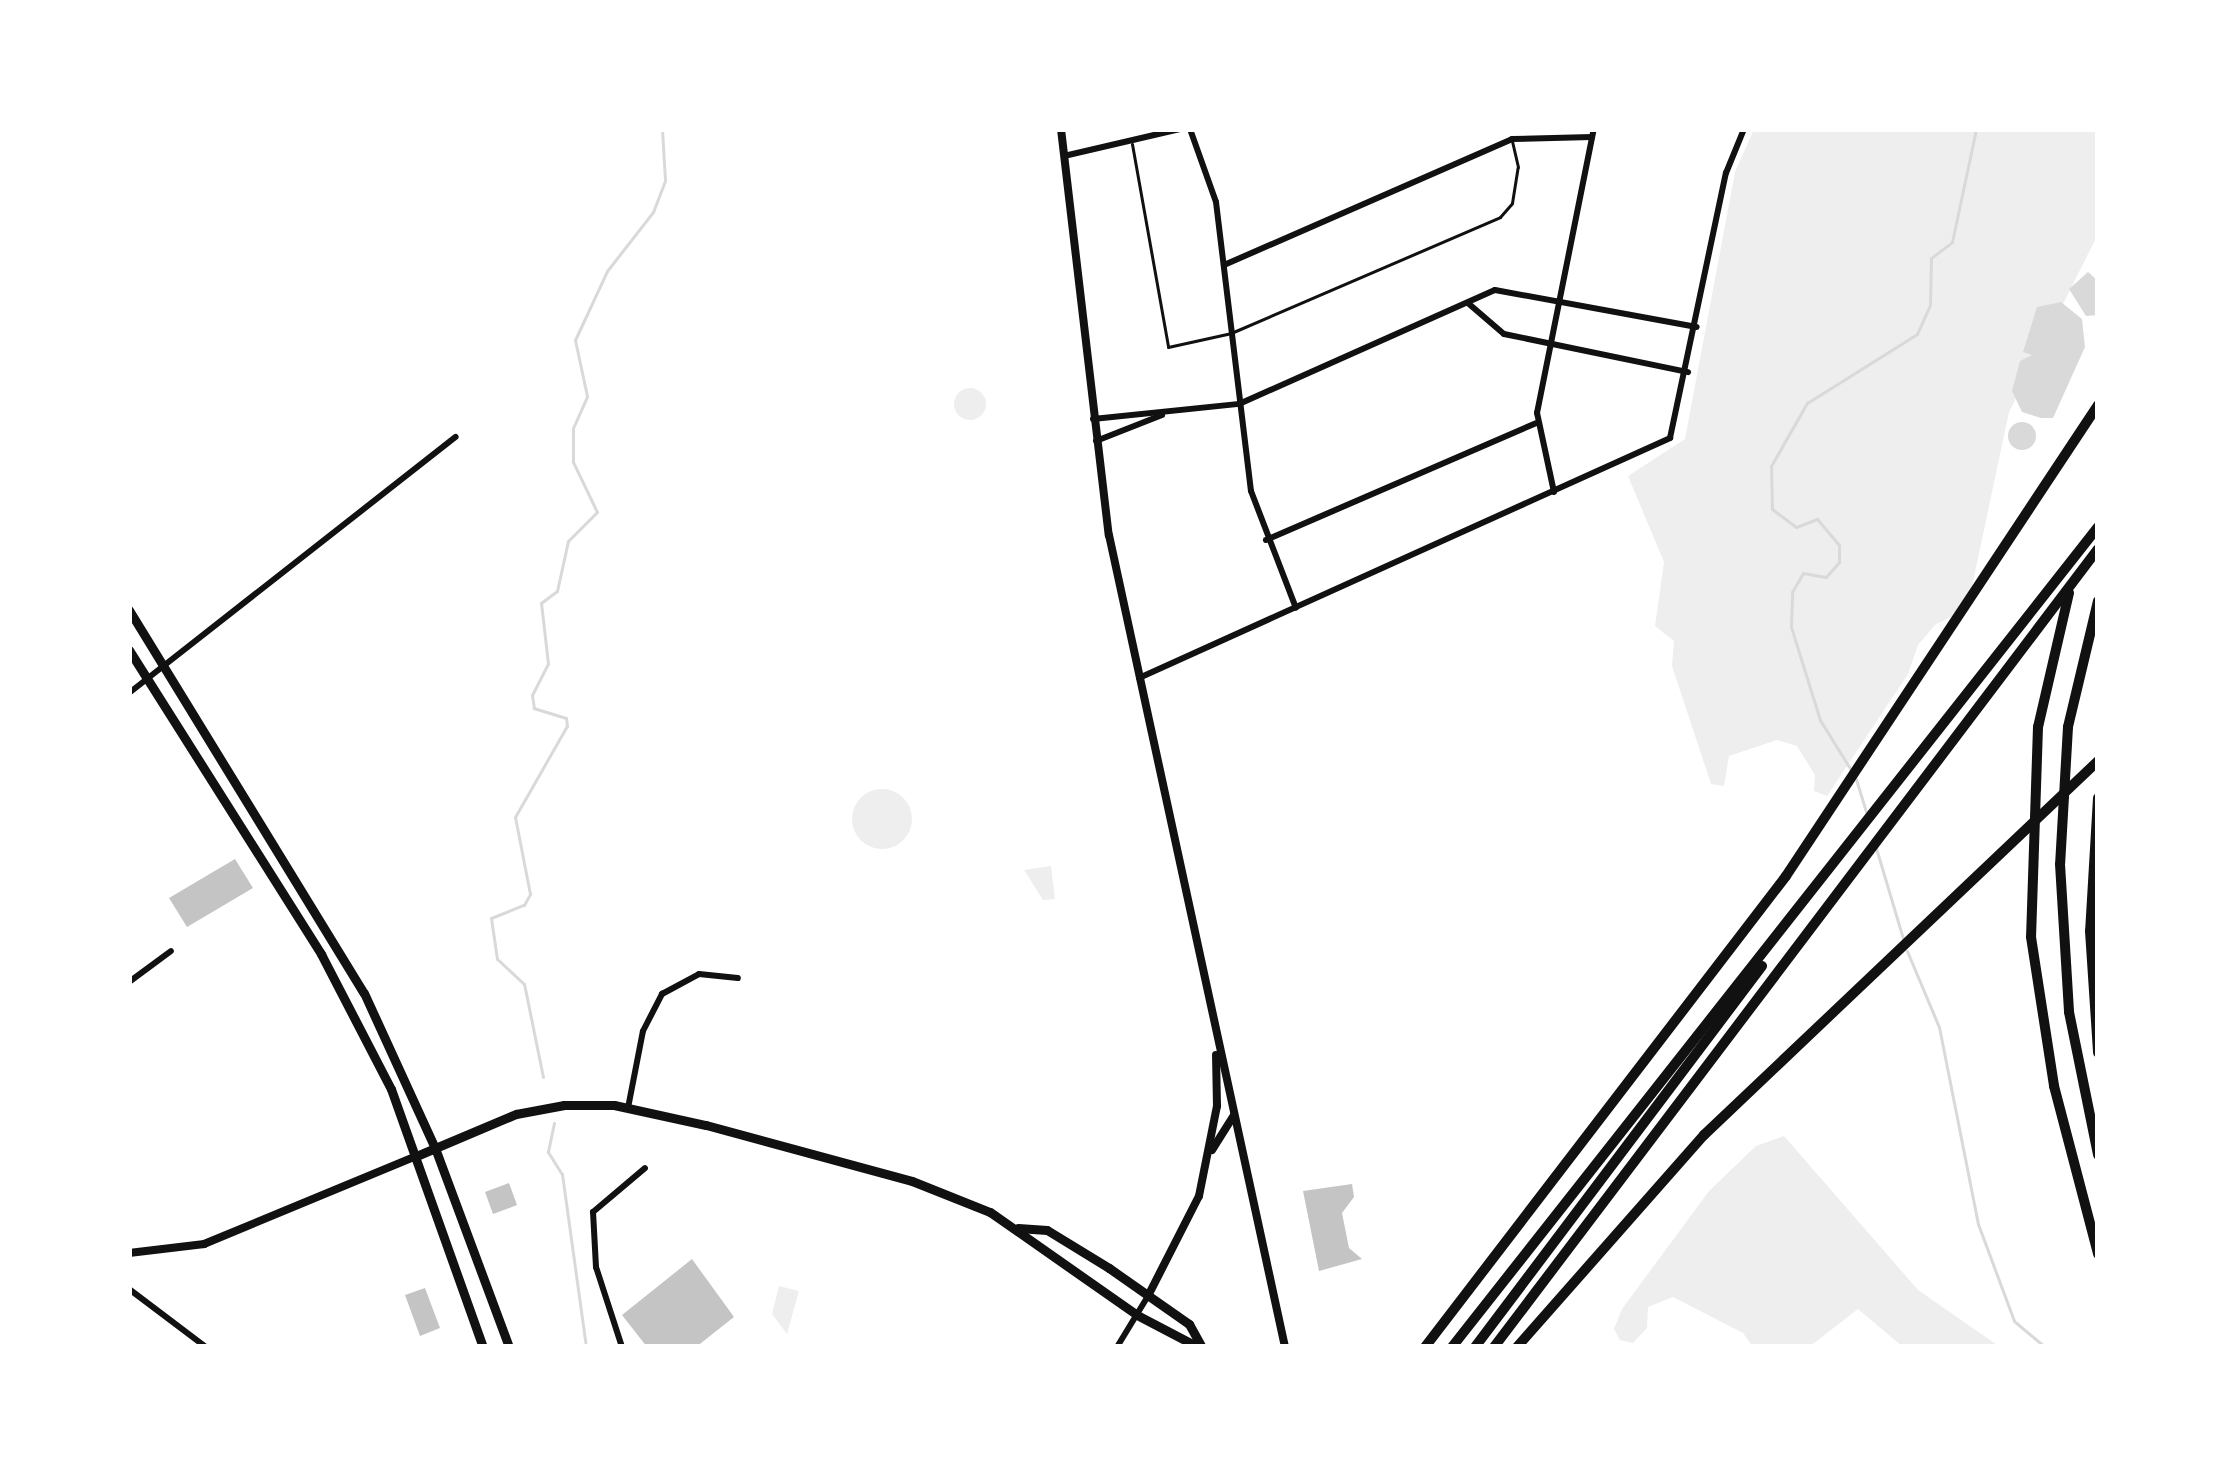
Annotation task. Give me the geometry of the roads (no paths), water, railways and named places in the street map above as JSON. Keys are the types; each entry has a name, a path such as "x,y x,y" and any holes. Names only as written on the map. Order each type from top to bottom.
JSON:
{"highway":[{"path":"1425,1347 1827,817 2098,405"},
{"path":"2098,512 2044,692 2029,866 2040,1018 2098,1254"},
{"path":"1475,1347 1788,928 2098,527"},
{"path":"1494,1347 2098,548"},
{"path":"2098,601 2068,727 2060,864 2069,1012 2098,1155"},
{"path":"1517,1347 1704,1135 2098,761"},
{"path":"2098,798 2090,931 2098,1053"},
{"path":"1452,1347 1788,928"}],"main road":[{"path":"129,610 340,947 435,1148 509,1347"},
{"path":"129,650 321,954 391,1089 483,1347"},
{"path":"414,1156 539,1109 628,1108 912,1181 1018,1228 1137,1315 1200,1347"},
{"path":"1018,1228 1047,1230 1148,1296 1189,1324 1200,1347"}],"street":[{"path":"1061,129 1096,442 1139,678 1286,1347"},
{"path":"1064,156 1132,145 1180,129"},
{"path":"1190,129 1213,185 1239,404 1266,540 1296,608"},
{"path":"1139,678 1664,443 1677,427 1726,173 1744,129"},
{"path":"1224,266 1512,139 1593,133 1536,423 1554,492"},
{"path":"1094,419 1239,404 1495,290 1696,327"},
{"path":"1469,304 1495,330 1688,372"},
{"path":"1096,442 1171,412"},
{"path":"1266,540 1536,423"},
{"path":"129,694 455,437"},
{"path":"129,982 172,951"},
{"path":"628,1108 643,1031 662,994 699,974 738,978"},
{"path":"1117,1347 1191,1216 1209,1157 1216,1041"},
{"path":"1209,1157 1234,1115"},
{"path":"129,1253 204,1244 414,1156"},
{"path":"622,1347 596,1267 593,1212 645,1168"},
{"path":"129,1289 206,1347"}],"lane":[{"path":"1132,145 1168,347 1231,333 1500,217 1512,203 1518,167 1512,139"}],"waterway":[{"path":"543,1077 524,984 497,959 491,918 524,905 530,894 515,817 567,726 566,718 534,708 532,695 548,664 541,603 557,591 568,541 597,512 573,462 573,428 587,396 575,340 607,271 653,212 665,180 662,129"},
{"path":"1851,770 1820,720 1791,627 1792,592 1803,573 1826,577 1839,562 1839,545 1817,519 1796,527 1772,509 1771,466 1807,403 1917,334 1930,305 1931,258 1952,242 1976,129"},
{"path":"1856,779 1867,815"},
{"path":"1876,848 1904,942"},
{"path":"1907,951 1939,1027 1978,1224 2014,1321 2045,1347"},
{"path":"554,1123 548,1152 562,1174 586,1347"}]}
